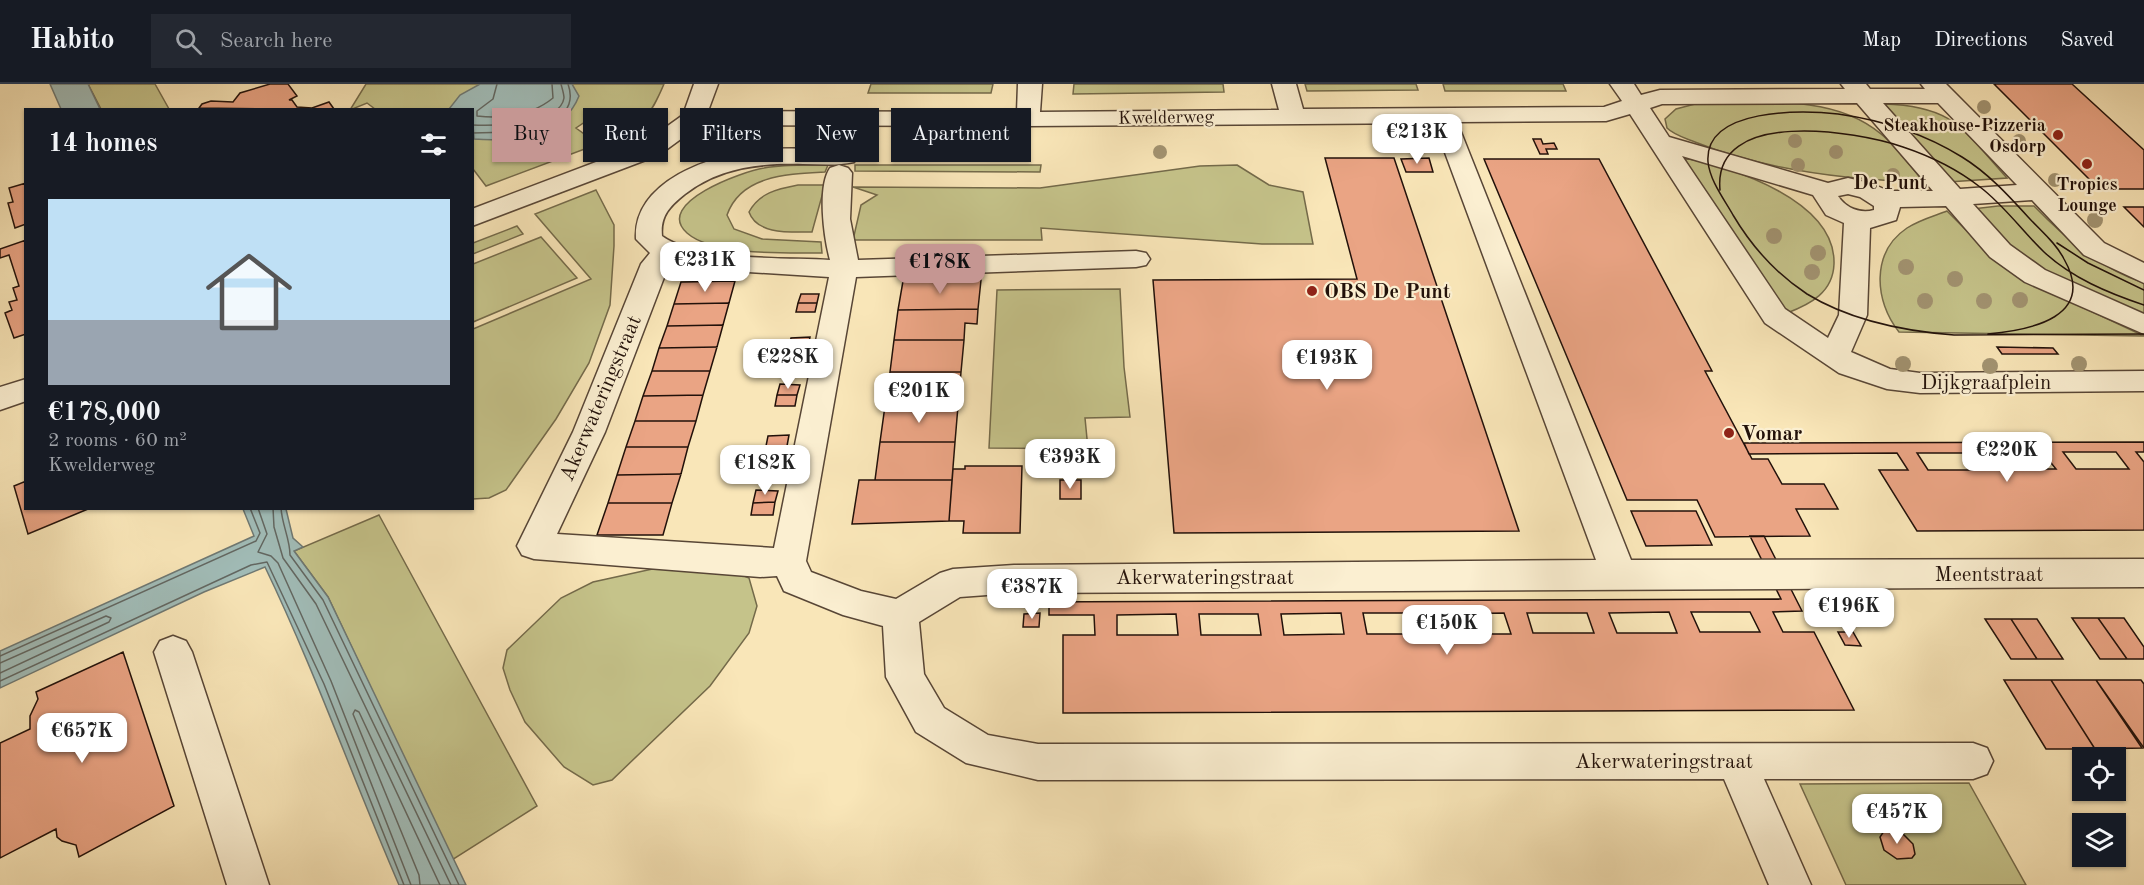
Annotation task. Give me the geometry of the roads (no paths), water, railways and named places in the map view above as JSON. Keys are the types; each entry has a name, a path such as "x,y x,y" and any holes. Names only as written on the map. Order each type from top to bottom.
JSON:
{"street":[{"path":"698,108 706,84"},
{"path":"1029,108 1030,84"},
{"path":"1284,84 1293,116"},
{"path":"1857,89 2000,251 2036,276 2144,325"},
{"path":"1629,94 1660,97 1857,89 1938,90 2094,249 2141,273"},
{"name":"Kwelderweg","path":"1031,119 1606,114 1629,94"},
{"name":"Dijkgraafplein","path":"1629,94 1775,316 1850,366 1887,379 1920,383 2144,381"},
{"path":"1443,116 1618,574"},
{"name":"Kwelderweg","path":"783,118 891,119"},
{"path":"474,217 650,150 680,128"},
{"path":"1661,142 1827,192 1848,186 1867,190 1883,199 1921,201 2038,192"},
{"path":"900,615 856,605 797,581 789,561 844,269 845,264 837,241 840,230 837,187 842,165 759,157 705,171 683,183 660,202 649,222 649,239 667,252 716,262 844,269 1136,259"},
{"path":"1827,192 1826,196 1833,208 1857,218 1882,218 1888,210 1883,199"},
{"path":"1834,357 1853,315 1857,218"},
{"name":"Akerwateringstraat","path":"667,252 655,264 589,432 534,546 760,563 789,561"},
{"path":"0,399 24,390"},
{"name":"Meentstraat","path":"1618,574 2144,573"},
{"name":"Akerwateringstraat","path":"1618,574 1014,579 953,583 900,615 905,677 930,720 980,751 1038,762 1973,761"},
{"path":"173,652 248,885"},
{"path":"1736,761 1790,885"}],"water":[{"path":"50,84 88,84 100,108 61,108"},
{"path":"480,84 572,84 579,96 571,110 571,108 492,108 492,140 474,139 474,108 450,108 460,95"},
{"path":"243,510 286,510 293,538 303,547 294,551 328,597 466,885 399,885 301,646 265,567 204,592 0,688 0,651 254,536"}],"tram line":[{"path":"2069,272 2061,253 2053,242 1980,170 1933,141 1902,129 1838,114 1781,113 1738,122 1722,131 1711,144 1708,162 1714,183 1756,249 1795,286 1841,311 1878,323 1916,331 1954,335 2144,334"},
{"path":"1720,190 1724,164 1739,146 1762,136 1791,131 1823,132 1882,141 1923,155 1971,180 1989,194 2044,252 2069,272"},
{"path":"2057,243 2088,263 2144,290"},
{"path":"1988,334 2023,329 2054,317 2066,307 2072,295 2072,279 2069,272"},
{"path":"2069,272 2104,290 2144,305"}],"place":[{"name":"Steakhouse-Pizzeria Osdorp","path":"2058,135"},
{"name":"Tropics Lounge","path":"2087,164"},
{"name":"OBS De Punt","path":"1312,291"},
{"name":"Vomar","path":"1729,433"}],"district":[{"name":"De Punt","path":"1890,182"}]}
